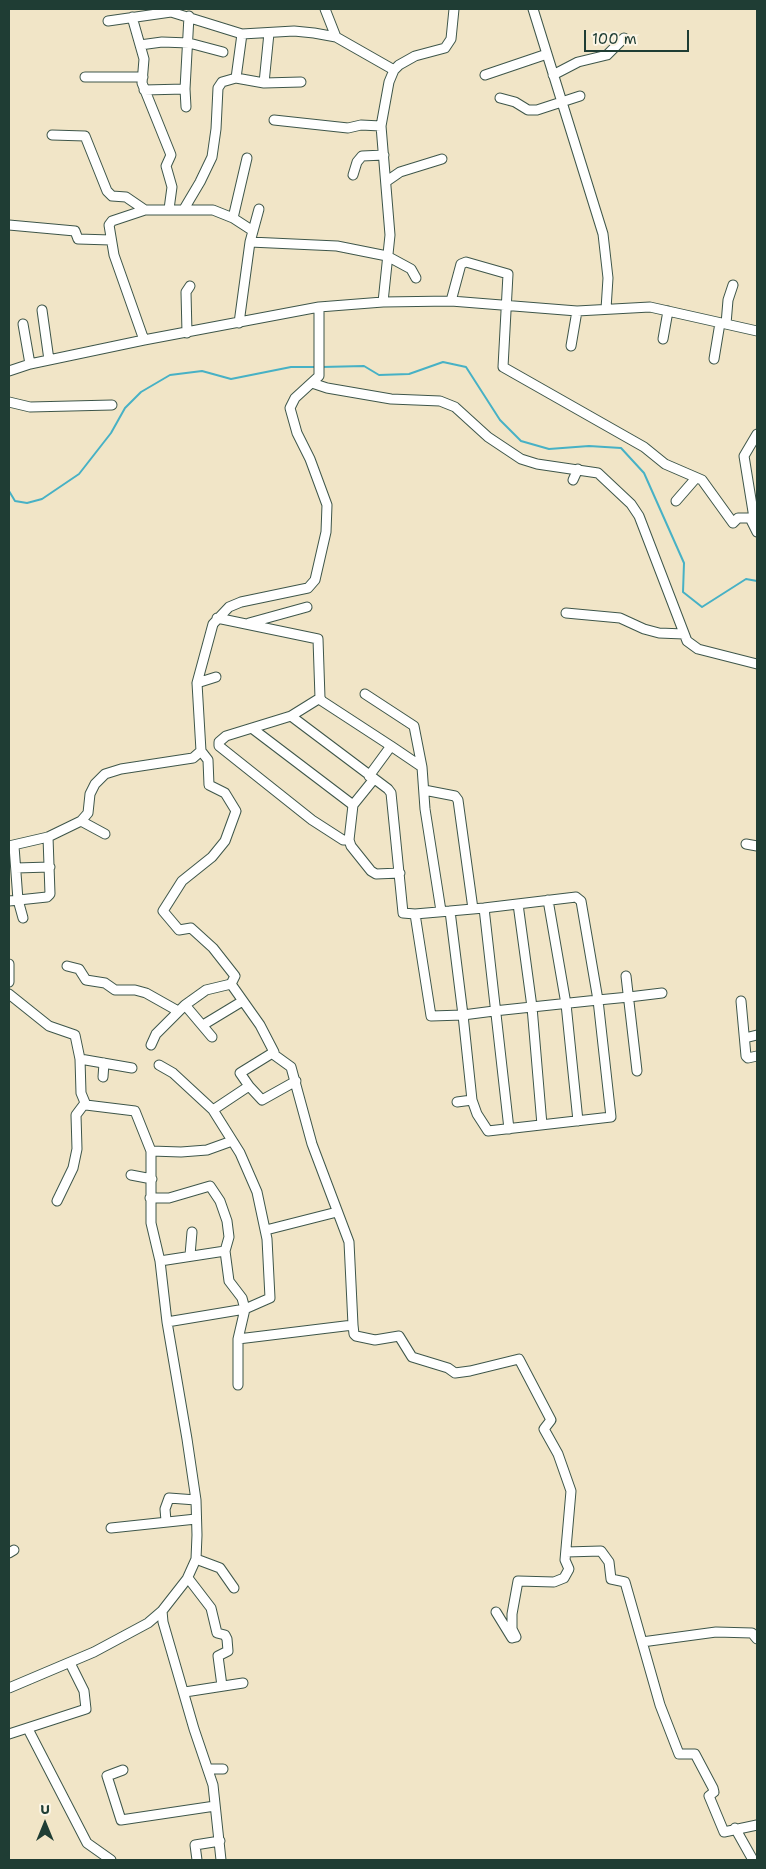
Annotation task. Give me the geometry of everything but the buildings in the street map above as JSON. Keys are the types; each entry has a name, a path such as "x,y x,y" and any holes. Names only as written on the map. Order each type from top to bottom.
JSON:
{"street":[{"path":"325,9 336,37"},
{"path":"383,302 390,235 387,181 380,126 389,82 394,70 416,56 445,48 451,39 454,9"},
{"path":"536,10 553,75 603,234 608,278 606,309"},
{"path":"108,21 171,12 189,16 242,34 294,31 336,37 394,70"},
{"path":"186,107 185,89 189,16"},
{"path":"132,17 144,55 144,90 171,155 166,166 172,187 169,209"},
{"path":"264,83 269,33"},
{"path":"236,78 242,34"},
{"path":"553,75 578,62 607,55 624,38"},
{"path":"140,45 162,42 189,43 223,52"},
{"path":"485,75 547,54"},
{"path":"85,77 143,78"},
{"path":"184,209 212,157 216,129 218,88 224,81 236,78 264,83 301,82"},
{"path":"144,90 185,89"},
{"path":"500,98 514,102 528,110 537,110 580,96"},
{"path":"274,120 348,128 361,125 380,126"},
{"path":"52,135 85,136 107,191 112,196 126,197 145,210"},
{"path":"353,175 357,162 362,156 384,155"},
{"path":"233,218 247,158"},
{"path":"387,181 400,172 442,159"},
{"path":"144,340 111,240 109,225 114,219 145,210 184,209 218,211 253,231"},
{"path":"239,323 250,242 259,209"},
{"path":"9,225 76,231 78,240 111,240"},
{"path":"250,242 337,246 387,256 411,269 416,278"},
{"path":"451,301 461,264 466,262 508,274 503,367 644,447 665,464 696,478 707,485 732,523 744,517 750,518 756,528"},
{"path":"714,359 728,300 734,285"},
{"path":"187,333 186,292 190,286"},
{"path":"9,371 30,364 144,340 320,307 383,302 451,301 507,306 576,317 606,309 642,306 757,330"},
{"path":"151,1045 156,1034 182,1008 206,990 231,984 235,976 213,948 191,928 179,930 162,910 178,885 212,857 229,833 235,806 225,794 210,787 208,781 208,760 203,753 197,683 216,618 229,607 241,602 308,588 315,580 326,532 327,505 310,459 297,433 290,408 295,398 318,378 320,367 320,307"},
{"path":"42,310 49,360"},
{"path":"663,339 668,311"},
{"path":"571,346 576,317"},
{"path":"22,324 30,364"},
{"path":"312,383 327,388 391,399 440,401 455,408 488,437 521,459 537,464 598,473 635,509 687,641 698,649 757,664"},
{"path":"9,402 30,406 112,405"},
{"path":"756,528 744,456 757,434"},
{"path":"573,480 578,469"},
{"path":"676,501 696,478"},
{"path":"246,624 307,607"},
{"path":"566,613 620,618 644,629 684,634"},
{"path":"216,618 317,638 320,698"},
{"path":"197,683 216,677"},
{"path":"291,716 391,793 403,913 415,914 445,911 484,908 576,897 582,901 598,1000 611,1117 488,1131 477,1114 472,1100 463,1015 445,911 424,790 422,767 414,726 365,694"},
{"path":"320,698 291,716 226,736 219,742 219,746 312,820 343,840 349,840"},
{"path":"320,698 422,767"},
{"path":"253,729 353,805"},
{"path":"391,746 353,805 349,840 351,846 371,871 376,874 400,873"},
{"path":"22,918 13,900 16,868 12,846 48,837 81,821 87,815 90,794 98,779 110,772 193,758 203,753"},
{"path":"424,790 455,796 458,800 473,909"},
{"path":"81,821 104,834"},
{"path":"13,900 49,896 51,887 48,837"},
{"path":"746,844 757,846"},
{"path":"16,868 50,867"},
{"path":"548,900 566,1004 578,1121"},
{"path":"518,904 532,1007 542,1125"},
{"path":"484,908 494,1011 509,1129"},
{"path":"415,914 430,1015 463,1015 662,993"},
{"path":"9,964 9,982"},
{"path":"68,966 79,969 86,980 105,983 115,990 135,990 146,993 182,1008 203,1025 212,1037"},
{"path":"626,976 637,1071"},
{"path":"231,984 260,1025 274,1050 273,1054 277,1059 289,1065 296,1081 312,1146 349,1244 354,1334 375,1340 399,1336 412,1357 448,1368 455,1373 470,1372 519,1360 551,1420 544,1429 558,1454 571,1491 565,1560 569,1569 561,1580 554,1582 518,1581 512,1614 512,1629 516,1637 512,1638 496,1612"},
{"path":"9,994 49,1026 73,1033 77,1038 80,1059 78,1077 84,1103 76,1115 77,1149 73,1168 58,1201"},
{"path":"741,1001 746,1056 748,1058 757,1056"},
{"path":"203,1025 242,1002"},
{"path":"273,1054 240,1073 249,1086 262,1100 296,1081"},
{"path":"80,1059 132,1068"},
{"path":"102,1077 104,1063"},
{"path":"159,1065 173,1073 213,1110 240,1153 257,1192 266,1230 270,1298 245,1309 167,1322"},
{"path":"213,1110 249,1086"},
{"path":"457,1102 472,1100"},
{"path":"9,1688 70,1663 133,1632 162,1611 188,1578 196,1559 196,1500 167,1322 160,1261 151,1223 151,1151 135,1111 91,1107 84,1103"},
{"path":"151,1151 182,1152 207,1150 232,1141"},
{"path":"131,1174 152,1179"},
{"path":"150,1198 169,1198 210,1186 220,1201 228,1220 229,1237 225,1251 229,1281 242,1298 245,1309 238,1339 238,1385"},
{"path":"266,1230 337,1212"},
{"path":"190,1255 192,1232"},
{"path":"160,1261 225,1251"},
{"path":"238,1339 353,1325"},
{"path":"166,1521 165,1509 169,1498 196,1500"},
{"path":"111,1528 196,1519"},
{"path":"566,1552 602,1552 610,1562 611,1580 625,1582 660,1705 679,1754 695,1754 714,1789 709,1796 721,1828 724,1832 735,1828 757,1825"},
{"path":"196,1559 220,1568 234,1588"},
{"path":"188,1578 211,1608 218,1633 224,1634 227,1639 228,1651 218,1656 222,1686"},
{"path":"162,1611 166,1637 185,1692 194,1729 210,1770 221,1860"},
{"path":"642,1642 716,1632 752,1633 757,1639"},
{"path":"9,1734 86,1709 84,1691 70,1663"},
{"path":"185,1692 242,1683"},
{"path":"28,1729 87,1843 110,1860"},
{"path":"210,1770 223,1769"},
{"path":"123,1770 107,1776 120,1820 215,1806"},
{"path":"735,1828 753,1860"},
{"path":"197,1860 195,1845 220,1840"}],"waterway":[{"path":"322,367 364,366 379,375 409,374 443,362 466,367 500,420 521,441 549,449 589,446 621,448 644,473 684,563 683,592 702,607 746,579 757,581"},
{"path":"9,491 15,501 27,503 42,499 79,474 111,433 125,408 141,392 170,375 202,371 231,379 291,367 317,367"}]}
